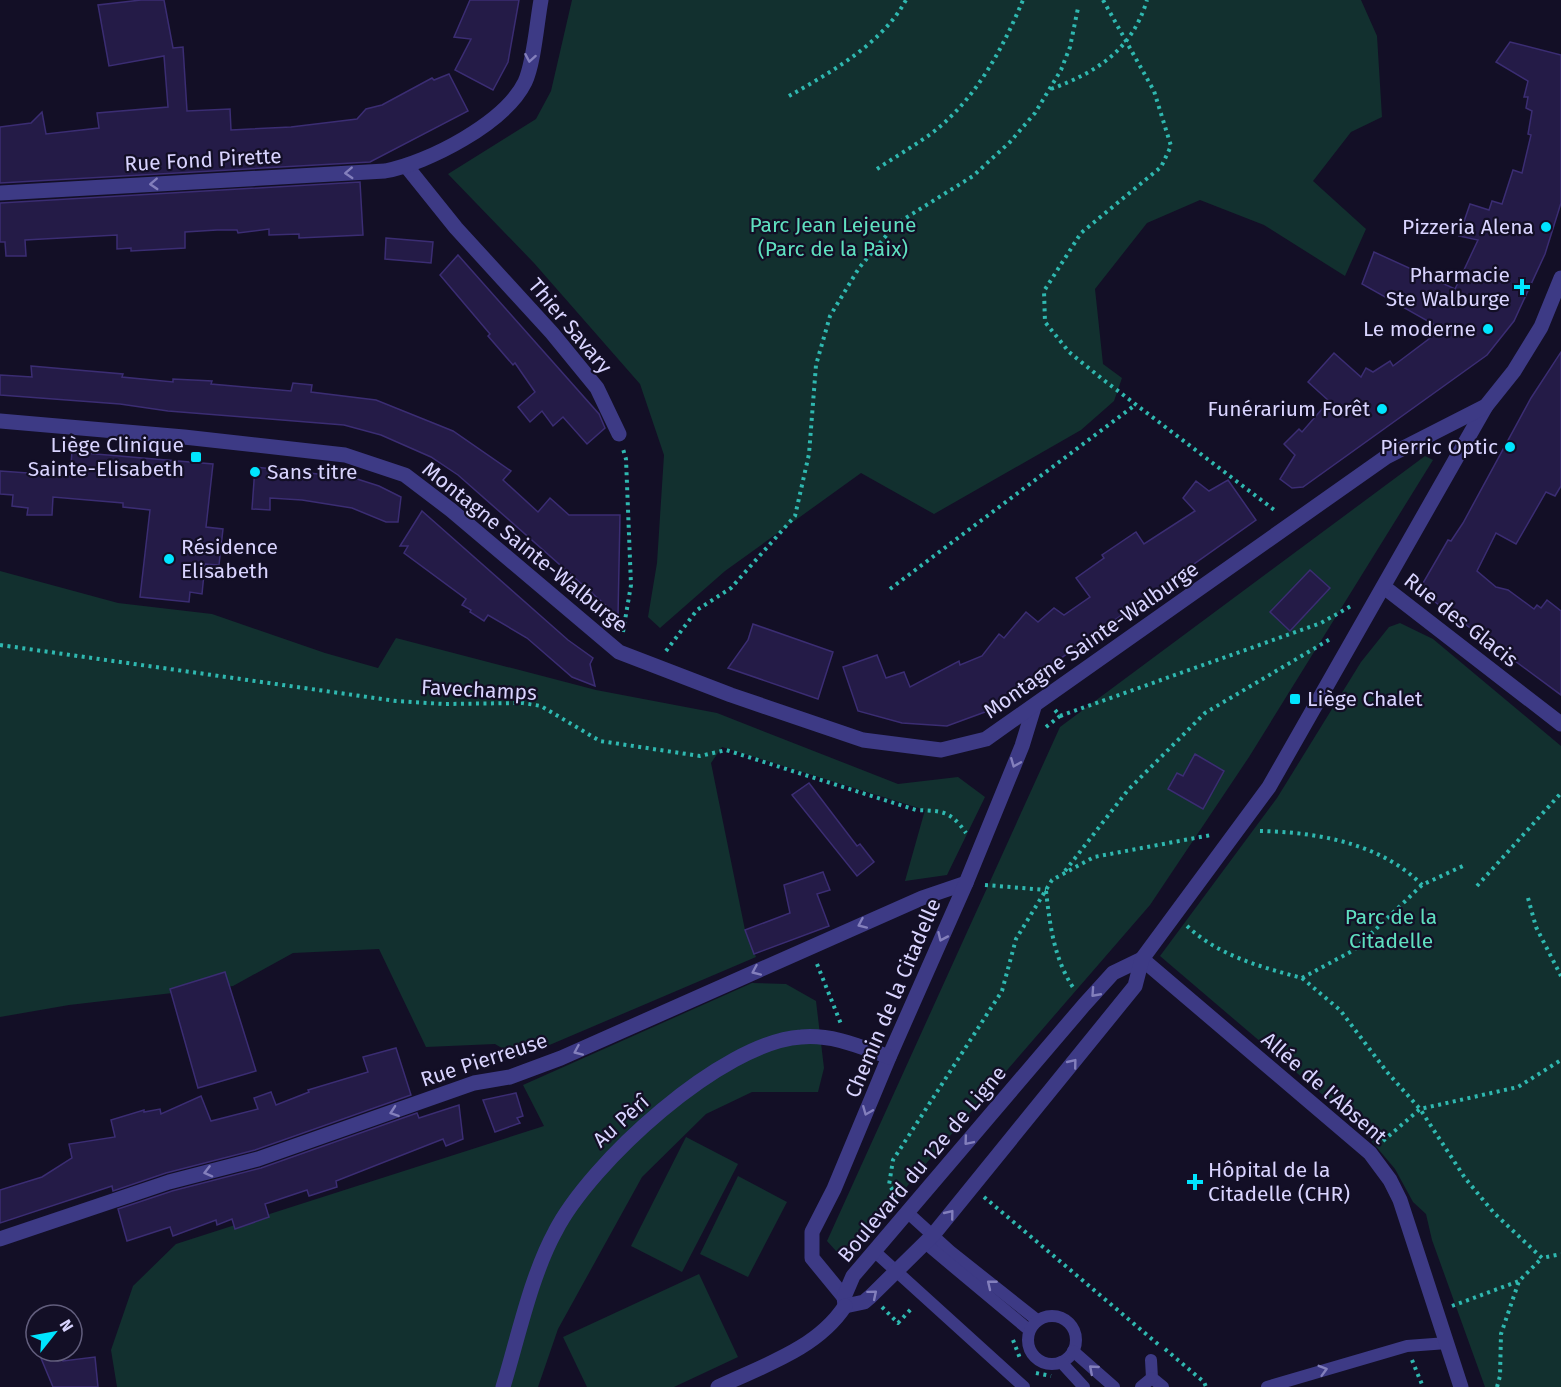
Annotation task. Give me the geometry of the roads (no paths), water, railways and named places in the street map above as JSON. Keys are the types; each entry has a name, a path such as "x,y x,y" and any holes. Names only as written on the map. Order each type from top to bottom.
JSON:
{"street":[{"name":"Rue Fond Pirette","path":"0,193 385,171 407,167 468,134 507,107 526,79 541,0"},
{"name":"Thier Savary","path":"407,167 456,228 552,333 597,388 619,434"},
{"name":"Rue des Glacis","path":"1561,278 1541,327 1514,371 1486,406 1384,586 1561,724"},
{"name":"Montagne Sainte-Walburge","path":"0,422 274,446 345,455 405,475 451,510 619,652 863,740 941,750 986,739 1293,525 1386,457 1486,406"},
{"name":"Boulevard du 12e de Ligne","path":"1142,959 1113,973 1084,1005 853,1276 845,1301 864,1302 897,1273 929,1239 1135,986 1142,959 1269,787 1384,586"},
{"name":"Chemin de la Citadelle","path":"845,1301 812,1258 812,1232 843,1168 966,883 1022,746 1034,707"},
{"name":"Rue Pierreuse","path":"0,1239 169,1182 258,1159 474,1083 520,1074 922,898 966,883"},
{"name":"Allée de l'Absent","path":"1142,959 1370,1153 1390,1180 1400,1200 1461,1387"},
{"name":"Au Pèrî","path":"503,1387 553,1234 588,1181 608,1159 687,1091 749,1050 801,1036 843,1041 889,1057"},
{"path":"718,1387 806,1345 835,1322 845,1301"}],"lane":[{"path":"907,1212 929,1239 1033,1325"},
{"path":"874,1251 1010,1383 1024,1387"},
{"path":"1056,1316 1066,1320 1075,1336 1073,1351 1061,1362 1042,1362 1034,1357 1029,1348 1033,1325 1056,1316"},
{"path":"1267,1387 1407,1346 1448,1343"},
{"path":"1073,1351 1114,1387"},
{"path":"1151,1360 1152,1378 1163,1387"},
{"path":"1061,1362 1084,1387"},
{"path":"1142,1387 1152,1378"}],"place":[{"name":"Pizzeria Alena","path":"1546,227"},
{"name":"Pharmacie Ste Walburge","path":"1522,287"},
{"name":"Le moderne","path":"1488,329"},
{"name":"Funérarium Forêt","path":"1382,409"},
{"name":"Pierric Optic","path":"1510,447"},
{"name":"Liège Clinique Sainte-Elisabeth","path":"196,457"},
{"name":"Sans titre","path":"255,472"},
{"name":"Résidence Elisabeth","path":"169,559"},
{"name":"Liège Chalet","path":"1295,699"},
{"name":"Hôpital de la Citadelle (CHR)","path":"1195,1182"}],"park label":[{"name":"Parc Jean Lejeune (Parc de la Paix)","path":"833,237"},
{"name":"Parc de la Citadelle","path":"1391,929"}]}
